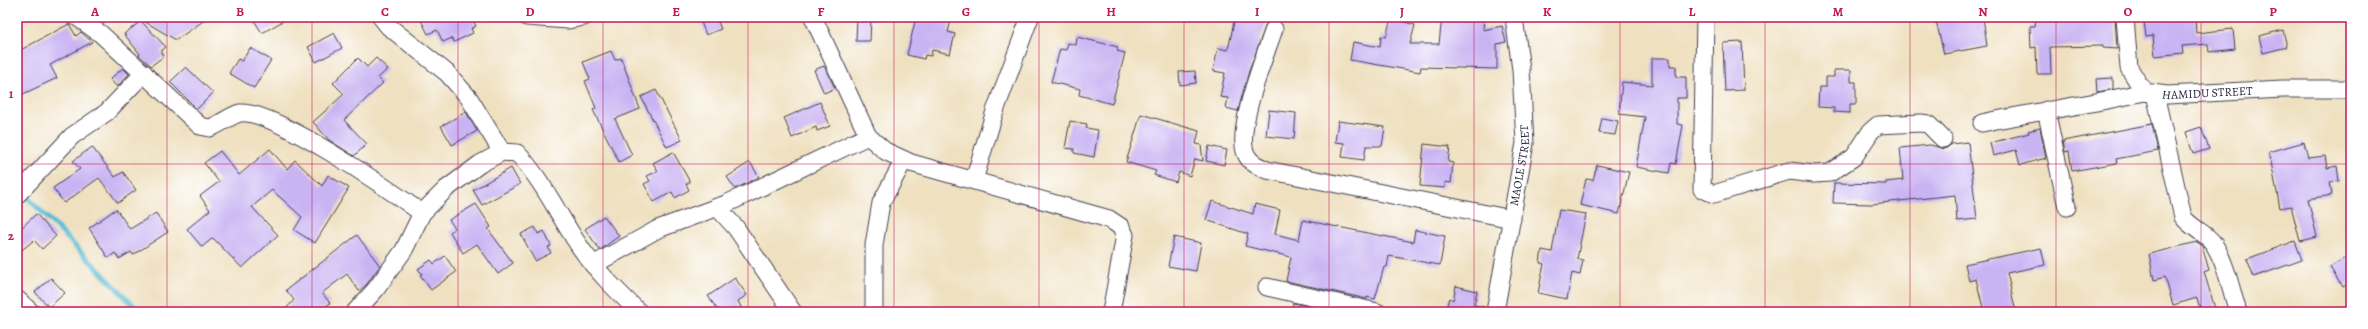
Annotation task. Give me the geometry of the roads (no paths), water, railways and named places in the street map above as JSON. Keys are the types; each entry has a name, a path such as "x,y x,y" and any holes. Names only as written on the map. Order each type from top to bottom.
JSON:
{"street":[{"path":"78,17 101,34 200,126 210,128 239,113 255,114 278,124 372,178 422,213"},
{"path":"381,17 388,26 447,73 469,98 502,152"},
{"path":"527,17 568,20 584,17"},
{"path":"813,17 868,136 885,151 904,160 1109,219 1120,227 1125,235 1112,312"},
{"path":"974,180 995,111 1030,17"},
{"name":"MAOLE STREET","path":"1495,312 1525,142 1521,70 1514,17"},
{"path":"1705,17 1702,189 1707,192 1714,194 1789,172 1814,174 1830,173 1854,156 1871,131 1878,125 1928,124 1943,139"},
{"path":"2126,17 2129,68 2150,93 2183,217 2190,227 2212,242 2224,266 2238,312"},
{"path":"1274,29 1244,126 1244,146 1246,154 1253,164 1267,170 1512,219"},
{"path":"17,195 72,136 107,112 144,73"},
{"name":"HAMIDU STREET","path":"1982,123 2046,110 2098,103 2150,93 2167,95 2283,89 2351,89"},
{"path":"2046,110 2067,207"},
{"path":"593,265 658,229 717,207 868,136"},
{"path":"355,312 376,289 404,250 422,213 446,189 480,164 502,152 516,153 529,166 577,243 593,265 639,312"},
{"path":"874,312 874,245 881,203 904,160"},
{"path":"717,207 736,228 793,312"},
{"path":"1266,287 1377,312"},
{"path":"17,299 31,312"}],"waterway":[{"path":"23,193 140,312"}]}
